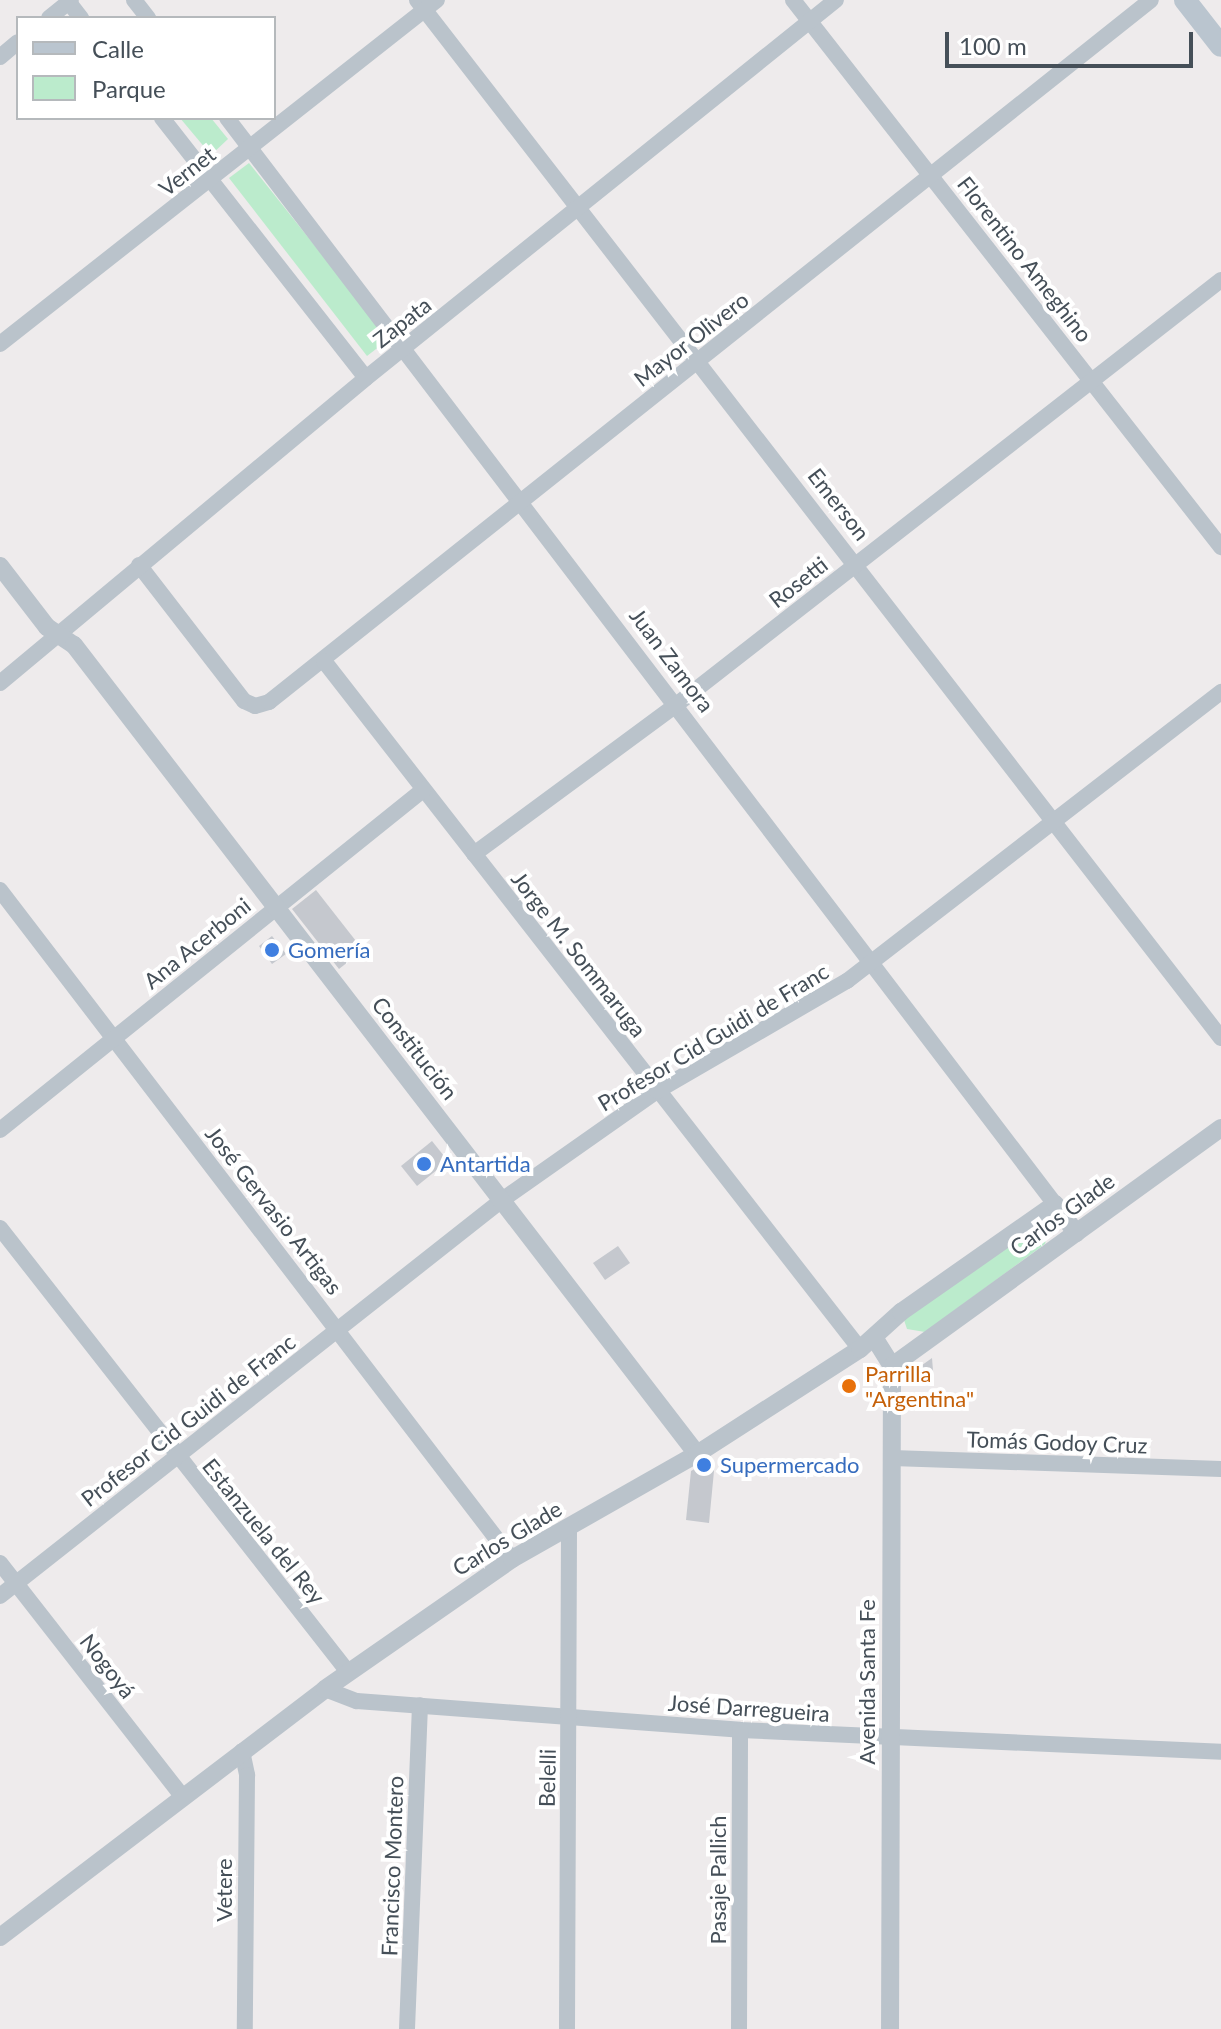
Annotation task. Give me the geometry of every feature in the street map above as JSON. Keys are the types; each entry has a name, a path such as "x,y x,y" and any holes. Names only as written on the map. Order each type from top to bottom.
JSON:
{"main road":[{"path":"1185,0 1221,46"}],"street":[{"path":"134,0 146,16"},
{"name":"Florentino Ameghino","path":"793,0 1221,547"},
{"name":"Zapata","path":"0,683 366,378 836,0"},
{"name":"Mayor Olivero","path":"139,565 244,701 255,706 269,702 1151,0"},
{"path":"51,16 69,1"},
{"name":"Vernet","path":"0,344 251,148 426,3"},
{"name":"Emerson","path":"426,3 1221,1038"},
{"path":"0,57 16,44"},
{"path":"164,120 366,378"},
{"name":"Juan Zamora","path":"229,120 1076,1233"},
{"name":"Rosetti","path":"474,854 676,705 1091,378 1221,280"},
{"name":"Constitución","path":"0,566 47,627 74,645 697,1454"},
{"name":"Jorge M. Sommaruga","path":"324,661 657,1091 868,1344"},
{"name":"Profesor Cid Guidi de Franc","path":"0,1596 502,1200 657,1091 872,963 1221,692"},
{"name":"Ana Acerboni","path":"0,1130 423,790"},
{"name":"José Gervasio Artigas","path":"0,890 512,1559"},
{"name":"Carlos Glade","path":"892,1366 1221,1128"},
{"name":"Carlos Glade","path":"0,1937 348,1672 512,1559 697,1454 868,1344 901,1312 1055,1204"},
{"name":"Estanzuela del Rey","path":"0,1228 175,1456 348,1672"},
{"path":"868,1344 892,1366"},
{"name":"Avenida Santa Fe","path":"890,2029 892,1366"},
{"name":"Tomás Godoy Cruz","path":"892,1458 1221,1469"},
{"name":"Belelli","path":"567,2029 569,1528"},
{"name":"Nogoyá","path":"0,1563 182,1796"},
{"name":"José Darregueira","path":"325,1689 357,1701 891,1741 1221,1752"},
{"name":"Francisco Montero","path":"407,2029 420,1705"},
{"name":"Pasaje Pallich","path":"739,2029 740,1730"},
{"name":"Vetere","path":"242,1751 247,1775 245,2029"}],"green space":[{"path":"182,120 213,120 228,139 211,155"},
{"path":"249,163 389,339 367,356 229,178"},
{"path":"1038,1224 1049,1230 1045,1244 925,1332 907,1329 904,1320"}],"building":[{"path":"316,890 363,950 339,969 292,909"},
{"name":"Gomería","path":"272,936 286,954 272,964 259,946"},
{"name":"Antartida","path":"432,1141 448,1161 417,1186 401,1166"},
{"path":"618,1246 630,1263 605,1280 593,1263"},
{"path":"932,1358 934,1383 913,1385 918,1368"},
{"path":"710,1460 714,1471 709,1523 686,1520 691,1471"}],"place":[{"name":"Gomería","path":"272,950"},
{"name":"Antartida","path":"424,1164"},
{"name":"Parrilla \"Argentina\"","path":"849,1386"},
{"name":"Supermercado","path":"704,1465"}]}
